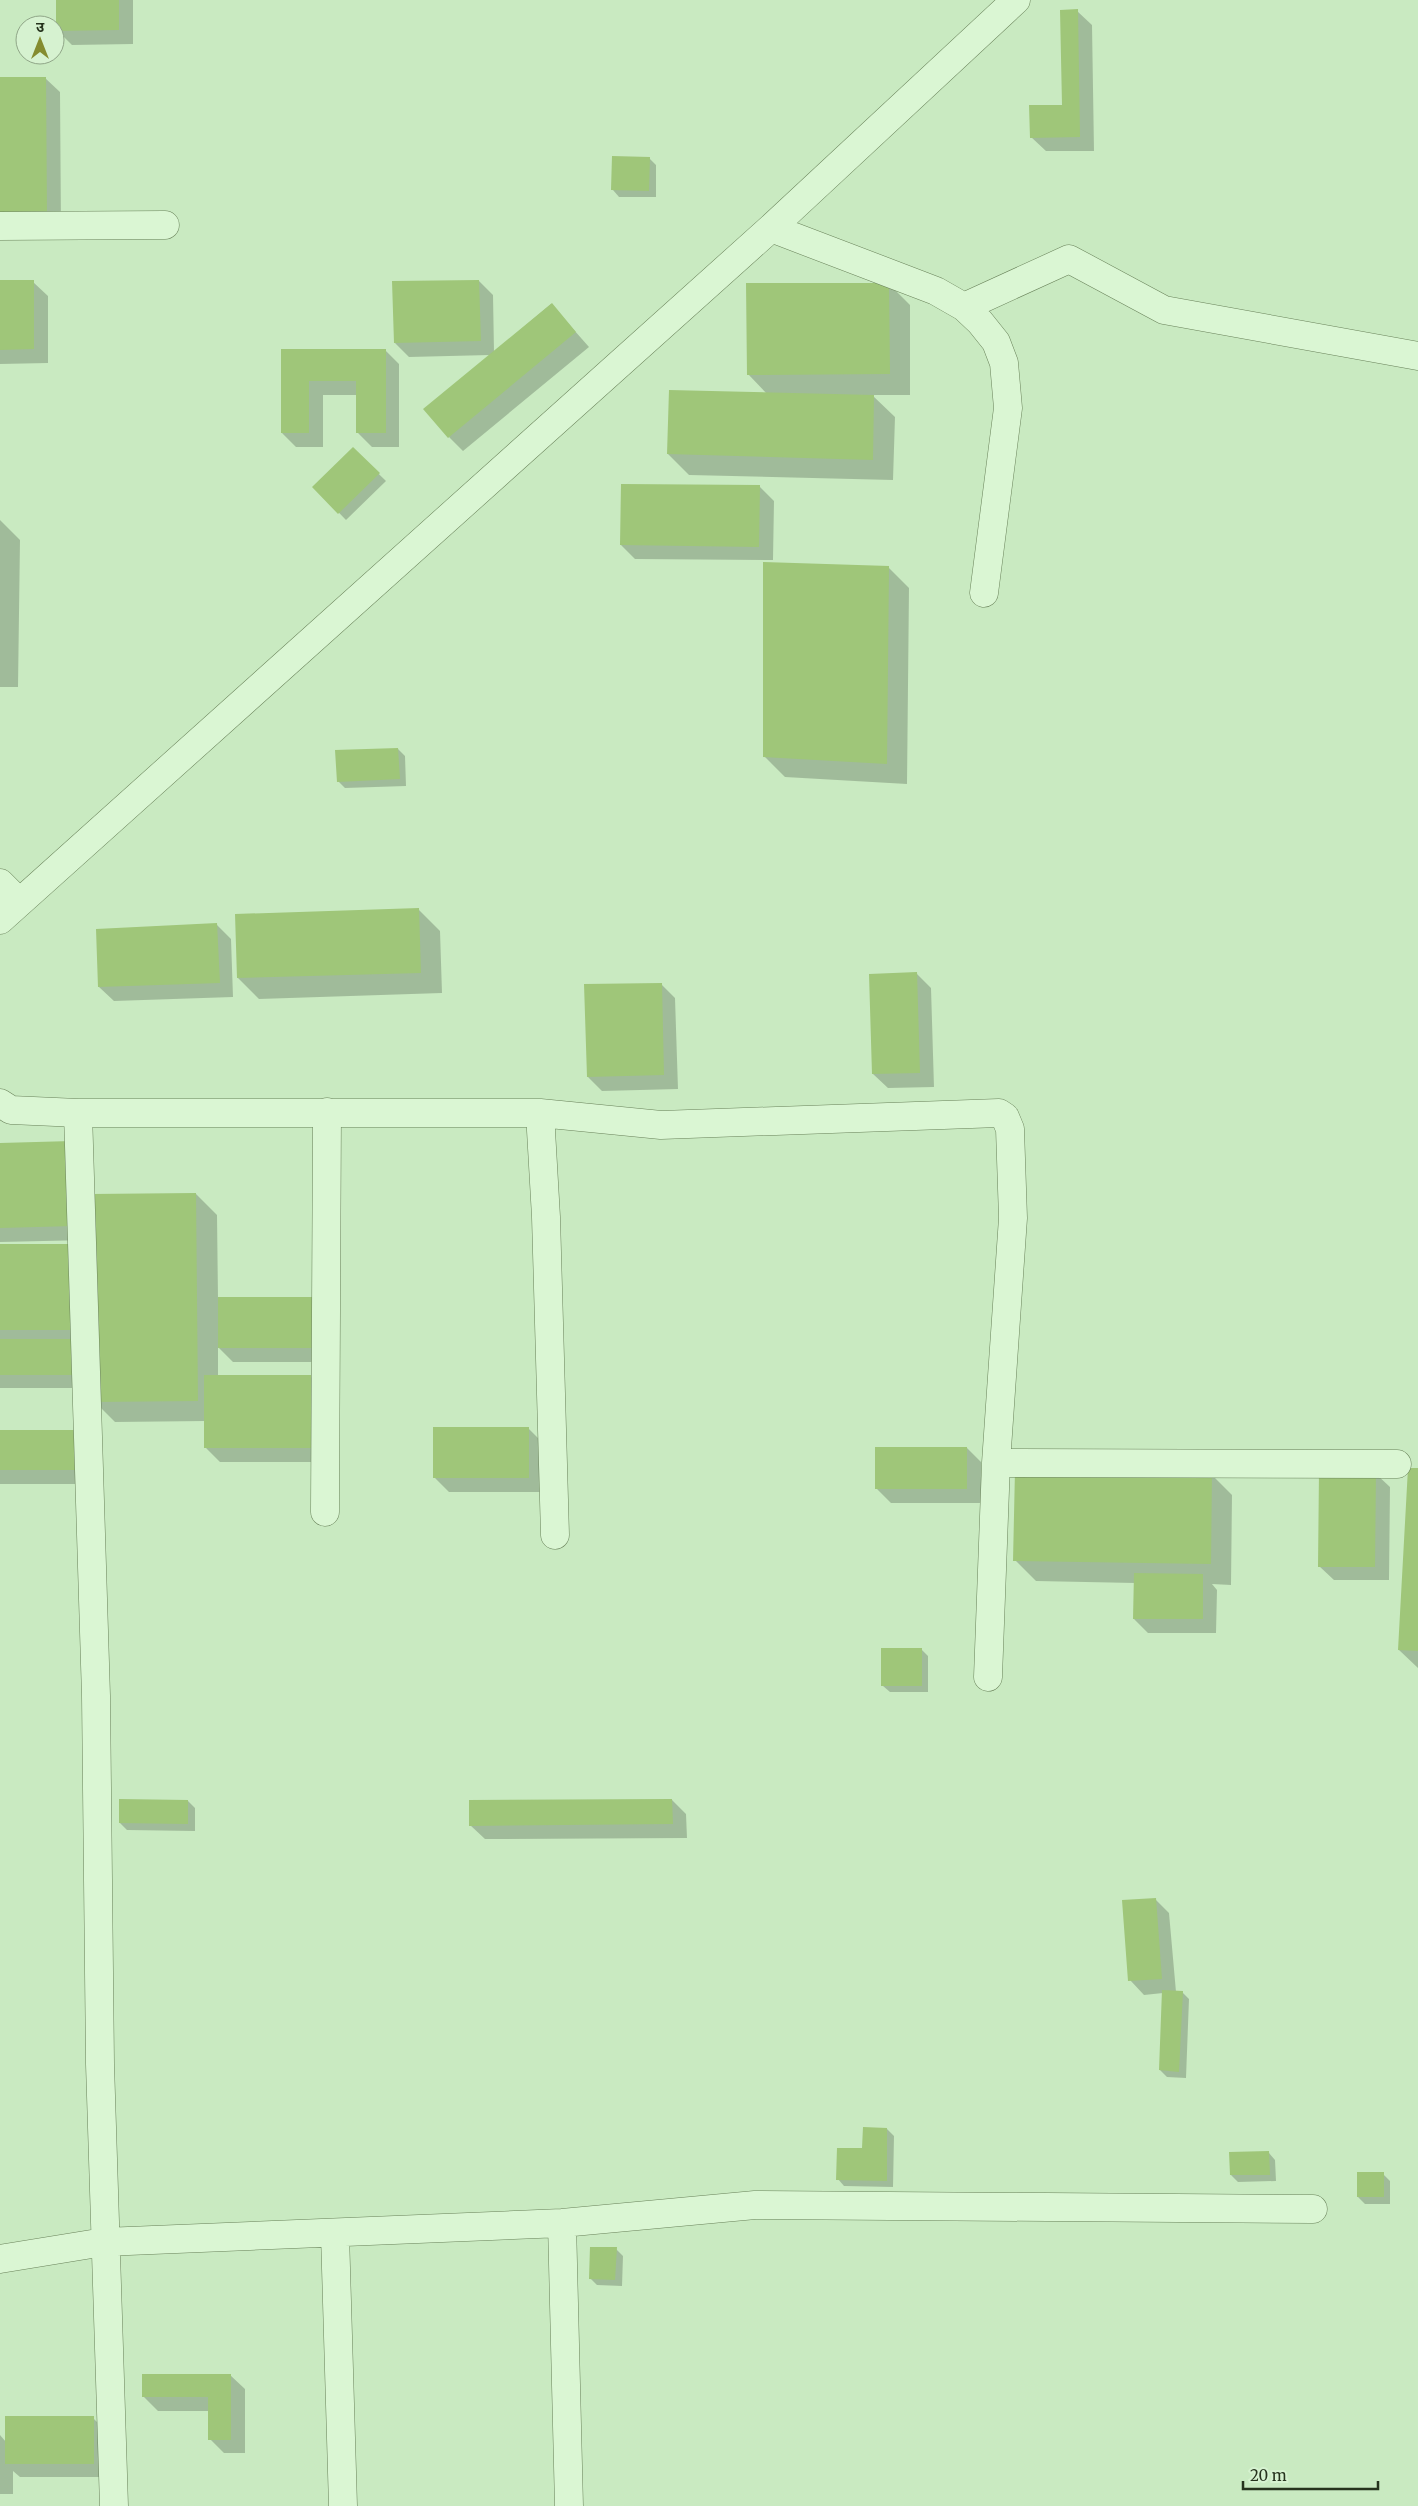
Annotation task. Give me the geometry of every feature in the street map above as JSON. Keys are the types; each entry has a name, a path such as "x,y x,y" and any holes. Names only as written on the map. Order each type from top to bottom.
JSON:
{"street":[{"path":"0,883 10,911 771,228 1016,0"},
{"path":"0,226 165,226"},
{"path":"771,228 936,291 964,307 996,342 1004,363 1008,408 984,592"},
{"path":"964,307 1069,259 1164,310 1418,356"},
{"path":"0,1103 11,1110 78,1113 540,1113 661,1125 793,1122 999,1113 1005,1117 1010,1129 1014,1218 996,1463 988,1677"},
{"path":"325,1512 327,1112"},
{"path":"78,1113 96,1696 104,2242 114,2506"},
{"path":"540,1113 546,1217 555,1535"},
{"path":"996,1463 1397,1464"},
{"path":"0,2259 104,2242 334,2234 562,2223 755,2205 1314,2209"},
{"path":"562,2223 570,2506"},
{"path":"334,2234 343,2506"}],"building":[{"path":"56,0 119,0 119,30 65,31 65,15 56,15"},
{"path":"1078,9 1080,137 1030,138 1029,105 1062,105 1060,10"},
{"path":"0,77 46,77 47,216 0,216"},
{"path":"612,156 650,157 649,191 611,190"},
{"path":"0,280 34,280 34,349 0,350"},
{"path":"479,280 481,341 394,343 392,281"},
{"path":"746,283 889,283 890,374 747,375"},
{"path":"552,303 576,332 448,438 423,409"},
{"path":"281,349 386,349 386,433 356,433 356,381 309,381 309,433 281,433"},
{"path":"669,390 874,395 873,460 667,454"},
{"path":"353,447 380,473 338,514 312,487"},
{"path":"621,484 760,485 759,547 620,545"},
{"path":"763,562 889,566 887,764 763,757"},
{"path":"398,748 400,779 337,782 335,750"},
{"path":"419,908 421,973 237,978 235,914"},
{"path":"217,923 220,983 98,987 96,929"},
{"path":"917,972 920,1073 872,1074 869,974"},
{"path":"662,983 664,1075 587,1077 584,984"},
{"path":"72,1141 74,1226 0,1228 0,1143"},
{"path":"196,1193 198,1401 93,1402 90,1194"},
{"path":"0,1244 76,1244 76,1330 0,1330"},
{"path":"218,1297 316,1297 316,1348 218,1348"},
{"path":"0,1339 75,1339 76,1375 0,1375"},
{"path":"204,1375 311,1375 311,1448 204,1448"},
{"path":"433,1427 529,1427 529,1478 433,1478"},
{"path":"0,1430 76,1430 76,1470 0,1470"},
{"path":"875,1447 967,1447 967,1489 875,1489"},
{"path":"1408,1468 1418,1468 1418,1651 1398,1650"},
{"path":"1015,1470 1212,1473 1211,1564 1013,1561"},
{"path":"1319,1471 1376,1471 1375,1567 1318,1567"},
{"path":"1134,1573 1203,1574 1203,1619 1133,1619"},
{"path":"881,1648 922,1648 922,1686 881,1686"},
{"path":"119,1799 188,1800 188,1824 119,1823"},
{"path":"672,1799 673,1824 469,1826 469,1800"},
{"path":"1156,1898 1162,1979 1128,1981 1122,1900"},
{"path":"1162,1990 1183,1991 1179,2072 1159,2070"},
{"path":"863,2127 887,2128 887,2181 836,2180 837,2148 862,2148"},
{"path":"1269,2151 1270,2175 1230,2175 1229,2152"},
{"path":"1357,2172 1384,2172 1384,2197 1357,2197"},
{"path":"590,2247 617,2247 615,2280 589,2279"},
{"path":"142,2374 231,2374 231,2440 208,2440 208,2397 142,2397"},
{"path":"5,2416 94,2416 94,2464 5,2464"}]}
